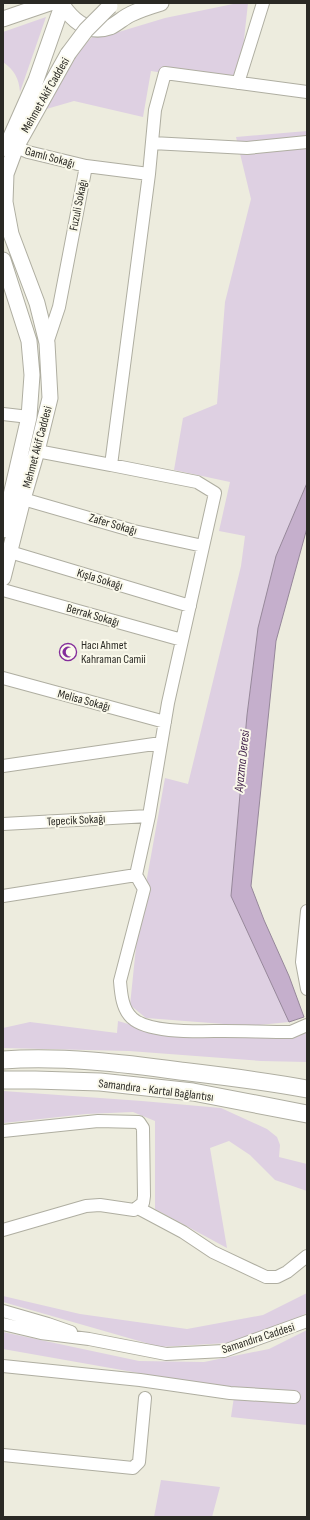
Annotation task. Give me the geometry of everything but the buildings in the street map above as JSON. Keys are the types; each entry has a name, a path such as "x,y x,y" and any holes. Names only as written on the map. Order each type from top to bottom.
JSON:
{"highway":[{"name":"Samandıra - Kartal Bağlantısı","path":"3,1060 73,1060 135,1065 268,1082 307,1089"},
{"name":"Samandıra - Kartal Bağlantısı","path":"3,1080 100,1082 193,1092 307,1114"}],"main road":[{"path":"3,19 31,9 58,4 81,25 97,29 110,27 130,14 161,3"},
{"name":"Mehmet Akif Caddesi","path":"3,578 6,552 38,451 50,398 47,343 37,303 11,234 4,202 6,150 36,80 58,4"},
{"name":"Mehmet Akif Caddesi","path":"6,150 68,54 86,30 113,5"},
{"name":"Mehmet Akif Caddesi","path":"3,260 29,341 32,375 29,417 3,530"},
{"path":"18,464 38,451"}],"street":[{"path":"238,83 262,3"},
{"path":"111,465 149,174 154,110 165,73 307,92"},
{"path":"152,142 247,148 307,142"},
{"name":"Gamlı Sokağı","path":"6,150 28,152 86,166"},
{"name":"Fuzuli Sokağı","path":"47,343 59,307 86,166 149,174"},
{"path":"37,303 59,307"},
{"path":"3,414 29,417"},
{"path":"38,451 197,482 215,494 182,640 136,875 144,888 120,981 122,996 127,1012 132,1018 142,1025 170,1030 291,1032 307,1025"},
{"name":"Zafer Sokağı","path":"23,499 134,531 203,546"},
{"name":"Kışla Sokağı","path":"6,552 190,606"},
{"name":"Berrak Sokağı","path":"3,590 182,640"},
{"name":"Melisa Sokağı","path":"3,678 165,722"},
{"path":"3,766 161,743"},
{"name":"Tepecik Sokağı","path":"3,824 148,816"},
{"path":"3,896 136,875"},
{"path":"307,913 302,962 307,989"},
{"path":"3,1131 98,1121 139,1122 143,1128 144,1196 143,1203 134,1210 100,1205 86,1206 3,1230"},
{"path":"138,1208 183,1232 212,1252 266,1277 277,1277 287,1272 307,1256"},
{"path":"3,1310 89,1339"},
{"name":"Samandıra Caddesi","path":"89,1339 166,1354 224,1351 307,1321"},
{"path":"3,1324 41,1333 89,1339"},
{"path":"3,1366 140,1380 230,1393 294,1397"},
{"path":"3,1455 133,1468 139,1462 145,1398"}],"shaded area":[{"path":"238,3 248,3 239,85 151,71 143,117 74,101 43,110 80,50 94,35 112,34 165,18"},
{"path":"46,17 20,92 15,75 3,62 3,32"},
{"path":"307,131 307,483 276,556 258,628 247,715 231,896 289,1022 250,1026 146,1018 130,1005 138,928 165,778 188,784 241,566 245,536 219,531 230,482 174,470 183,418 217,404 225,302 251,199 236,137"},
{"path":"307,483 307,528 276,641 251,886 264,920 289,976 304,1017 289,1022 231,896 247,715 258,628 276,556"},
{"path":"118,1021 159,1033 288,1038 307,1031 307,1062 261,1061 129,1051 3,1048 3,1028 30,1022 117,1033"},
{"path":"3,1091 221,1108 267,1129 277,1137 280,1145 279,1157 307,1164 307,1191 275,1180 250,1155 229,1141 210,1148 227,1248 155,1209 155,1121 133,1112 86,1114 4,1123"},
{"path":"307,1293 307,1313 275,1330 227,1343 160,1347 3,1302 3,1296 80,1314 187,1329 263,1315"},
{"path":"307,1330 307,1425 231,1417 235,1390 3,1349 3,1332 139,1361 204,1362 269,1349"},
{"path":"161,1480 220,1487 212,1517 154,1517"}],"place":[{"name":"Hacı Ahmet Kahraman Camii","path":"68,652"}],"water label":[{"name":"Ayazma Deresi","path":"241,761"}]}
